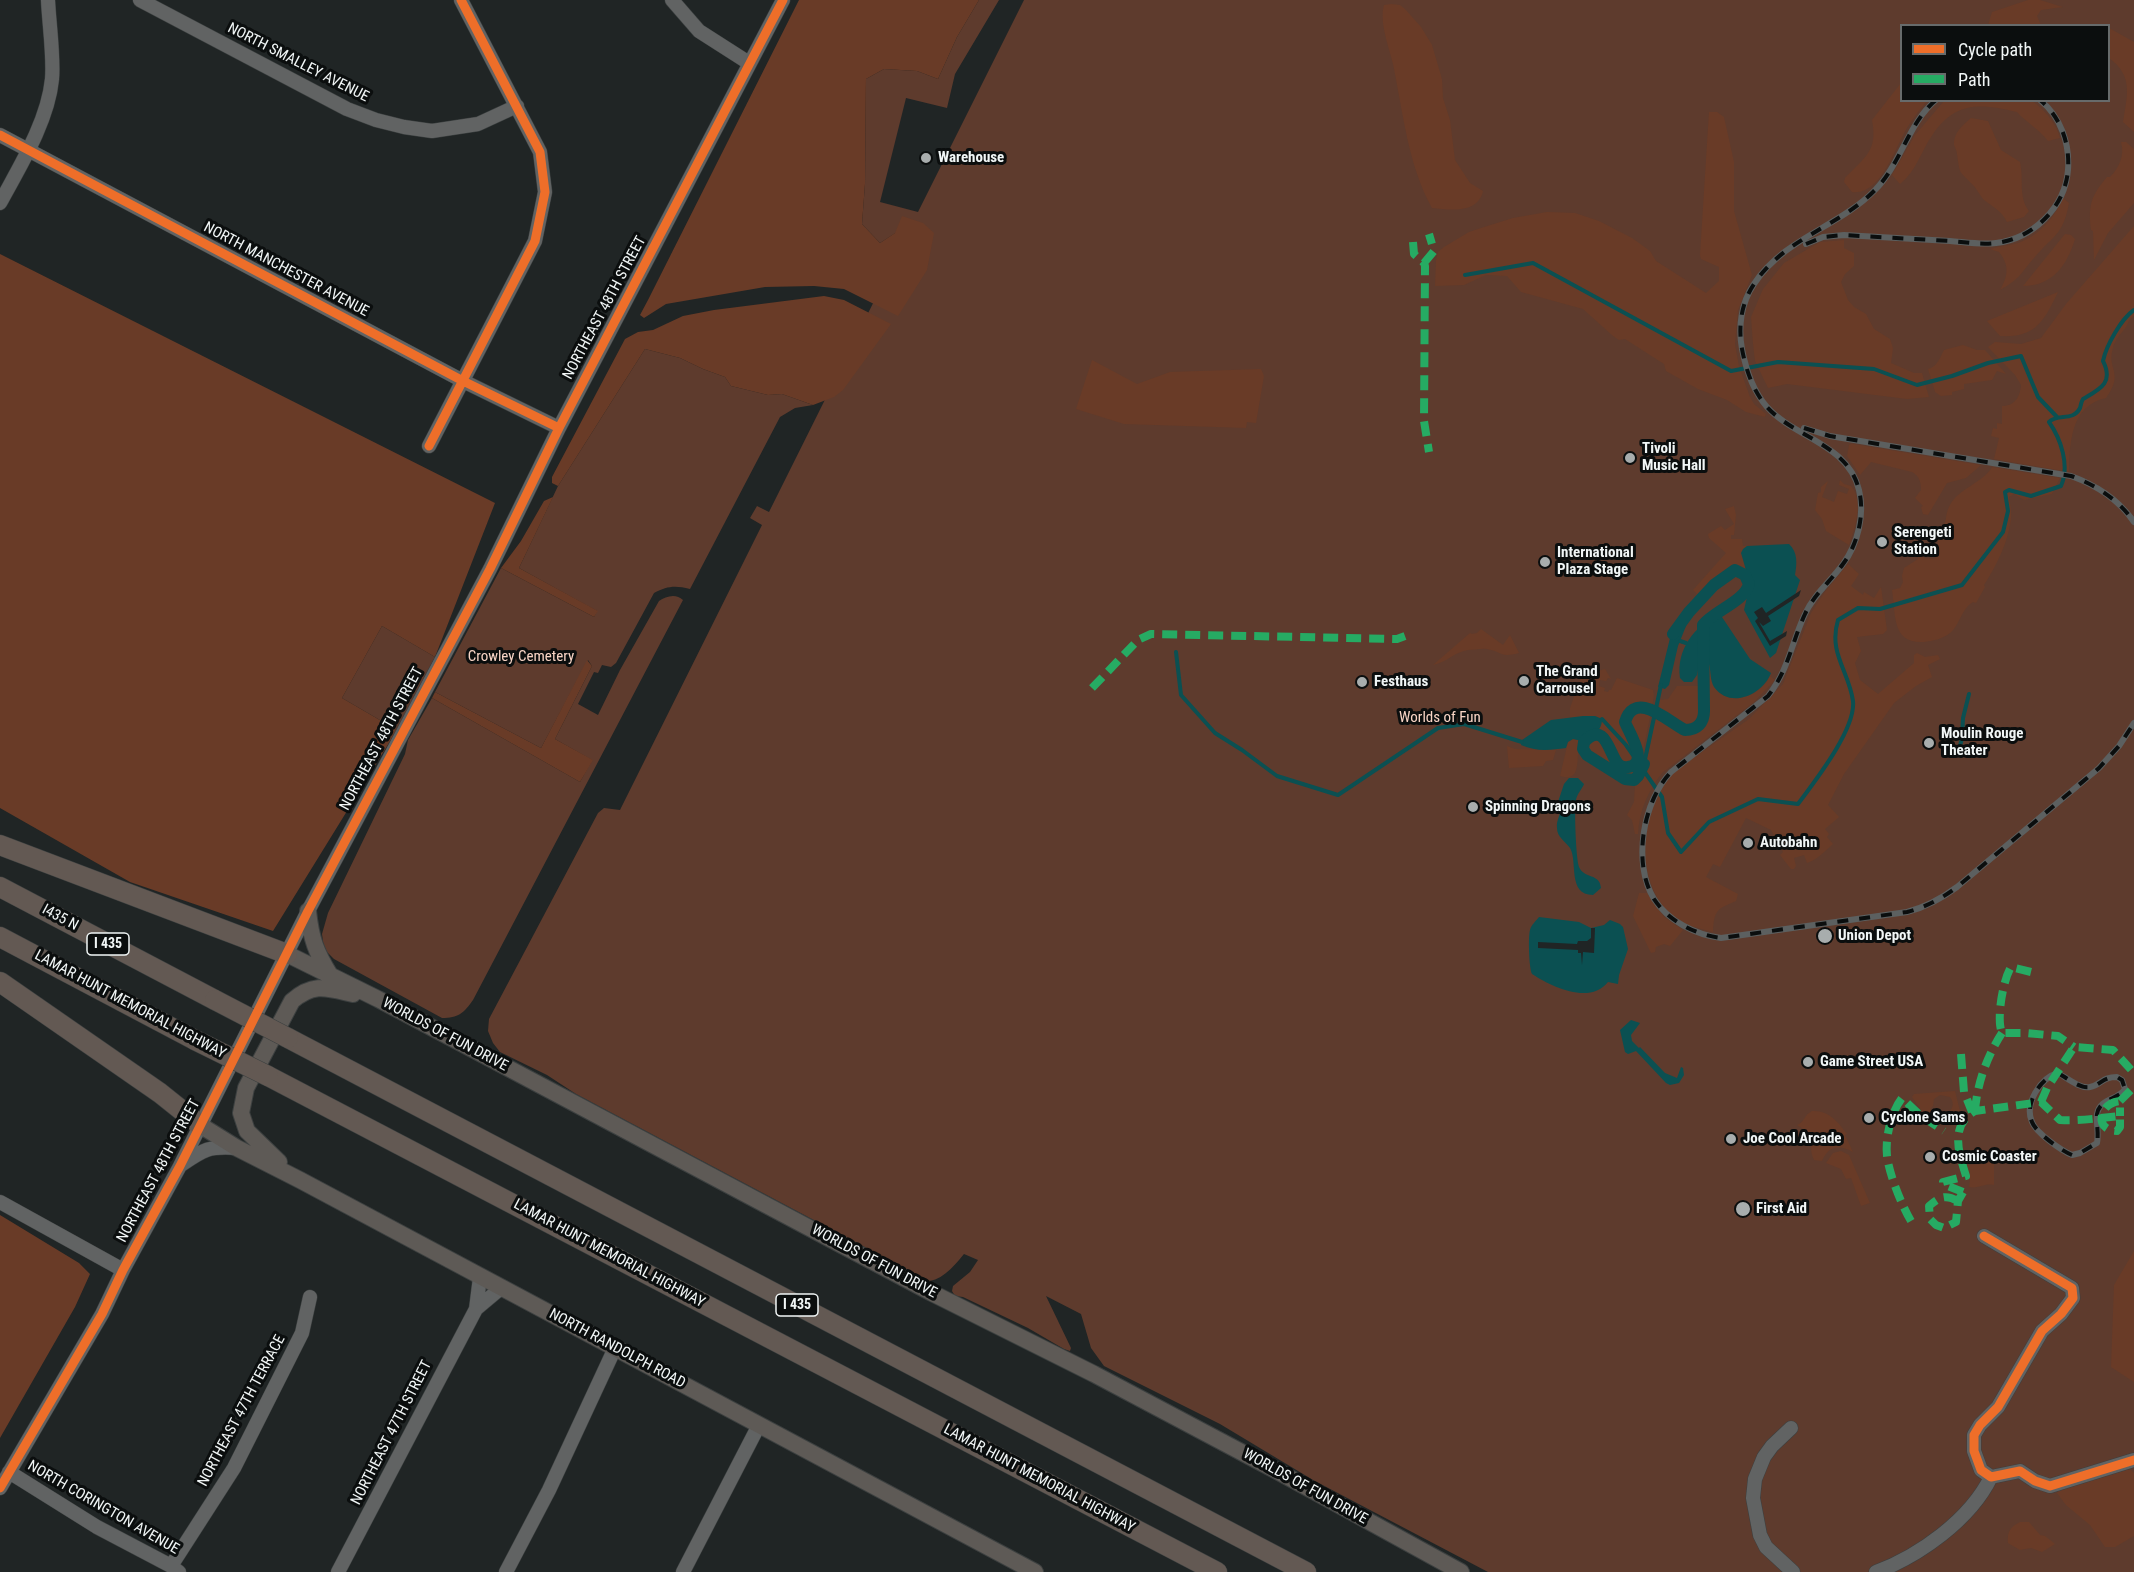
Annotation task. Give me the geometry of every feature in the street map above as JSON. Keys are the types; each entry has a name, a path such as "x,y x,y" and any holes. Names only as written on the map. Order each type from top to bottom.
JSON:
{"highway":[{"path":"0,845 287,954"},
{"name":"I435 N","path":"0,887 1306,1572"},
{"name":"LAMAR HUNT MEMORIAL HIGHWAY","path":"0,937 1217,1572"},
{"path":"0,982 160,1093 200,1125"}],"main road":[{"path":"308,912 311,936 318,956 330,975"},
{"name":"WORLDS OF FUN DRIVE","path":"287,954 378,999 932,1293 1206,1433 1461,1572"},
{"path":"300,1180 264,1150 247,1131 241,1113 246,1088 292,1001 302,992 312,988 329,989 378,999"},
{"name":"NORTH RANDOLPH ROAD","path":"200,1125 237,1148 1035,1572"}],"street":[{"path":"0,202 28,150 45,110 52,79 48,0"},
{"name":"NORTH SMALLEY AVENUE","path":"140,0 347,109 376,120 432,131 478,124 517,106"},
{"path":"429,446 521,270 538,231 544,192 540,152 461,0"},
{"path":"672,0 699,31 749,63"},
{"name":"NORTHEAST 48TH STREET","path":"0,1488 102,1314 123,1270 180,1166 308,912 490,568 559,428 783,0"},
{"name":"NORTH MANCHESTER AVENUE","path":"0,135 464,381 559,428"},
{"path":"180,1166 198,1153 214,1146 237,1148"},
{"path":"0,1202 123,1270"},
{"path":"1984,1236 2072,1288 2073,1298 2061,1314 2042,1331 1998,1407 1980,1425 1974,1435 1974,1451 1981,1470 1991,1477 2020,1471 2035,1481 2050,1486 2134,1460"},
{"name":"NORTHEAST 47TH STREET","path":"338,1572 476,1309 480,1277"},
{"name":"NORTHEAST 47TH STREET","path":"476,1309 501,1288"},
{"name":"NORTHEAST 47TH TERRACE","path":"175,1569 234,1468 302,1333 310,1297"},
{"path":"506,1572 549,1490 615,1348"},
{"path":"683,1572 759,1425"},
{"path":"1791,1428 1764,1457 1755,1479 1753,1498 1760,1534 1766,1546 1793,1572"},
{"name":"NORTH CORINGTON AVENUE","path":"9,1472 97,1527 175,1569"},
{"path":"1876,1572 1900,1563 1964,1515 1991,1477"}],"green space":[{"name":"Worlds of Fun","path":"979,0 999,0 955,74 947,108 906,98 880,202 918,212 1024,0 2134,0 2134,1572 1488,1572 1313,1480 1220,1424 1104,1366 1091,1348 1081,1314 1046,1296 1071,1348 1070,1351 1064,1349 1028,1328 963,1297 955,1296 952,1291 953,1286 970,1272 978,1260 964,1254 942,1276 926,1281 576,1094 547,1075 500,1052 488,1031 489,1019 598,813 604,808 620,810 762,525 750,518 757,506 769,512 914,221 880,243 862,224 865,184 866,79 884,69 917,71 938,79 957,37"},
{"name":"Crowley Cemetery","path":"645,349 680,358 725,377 731,386 768,395 782,394 813,405 795,408 780,417 690,589 671,587 654,593 616,663 611,667 602,665 598,673 594,672 578,704 598,715 620,670 659,601 671,596 677,596 683,600 473,1000 460,1014 442,1018 334,959 324,949 322,934 328,913 405,754 408,740 432,698 580,782 592,760 555,739 592,666 588,660 541,748 435,692 501,568 594,617 597,611 519,568 558,486"},
{"path":"382,626 435,657 397,730 342,698"}],"shaded area":[{"path":"799,0 979,0 957,37 938,79 917,71 884,69 866,79 865,184 862,224 880,243 895,233 902,216 923,223 934,233 927,270 898,316 844,289 814,286 765,287 666,304 644,318 640,315"},
{"path":"2028,0 2040,0 2063,7 2041,10 2037,16 2041,24 1988,24 1992,12"},
{"path":"1384,5 1400,5 1405,9 1421,27 1432,45 1442,79 1443,98 1450,120 1455,160 1470,183 1483,191 1475,204 1469,207 1455,210 1432,208 1417,174 1407,138 1384,27"},
{"path":"2110,29 2134,42 2134,132 2123,122 2127,87 2117,65 2110,59"},
{"path":"1900,84 1900,102 1926,102 1907,128 1879,179 1862,191 1852,192 1844,182 1845,178 1868,153 1873,139 1872,120"},
{"path":"1943,102 2033,102 2049,117 2060,138 2048,141 2017,112 1980,106 1969,108 1959,111 1940,125 1914,168 1900,184 1892,175 1915,135"},
{"path":"1709,112 1717,112 1724,117 1734,162 1734,211 1752,275 1738,310 1735,344 1739,366 1750,397 1754,404 1766,414 1765,417 1746,412 1727,400 1698,389 1666,371 1664,364 1625,339 1619,340 1613,336 1583,309 1521,292 1507,276 1486,275 1464,285 1435,286 1436,260 1438,252 1444,247 1469,232 1513,218 1547,212 1575,213 1599,221 1632,238 1650,251 1656,261 1706,293 1719,281 1719,267 1701,259 1700,255"},
{"path":"1971,118 1988,121 2001,150 2020,162 2022,194 2029,211 2024,217 2007,222 2000,212 1984,200 1961,172 1954,141 1959,130"},
{"path":"2121,142 2126,142 2134,149 2134,203 2108,233 2094,260 2093,231 2090,221 2092,201 2107,177 2110,177 2116,170 2122,156"},
{"path":"2063,198 2069,203 2060,229 2019,276 2000,290 2006,276 2006,266 1999,252 1990,249 2018,243 2033,236 2051,219"},
{"path":"2134,226 2134,316 2114,345 2111,355 2115,377 2111,389 2106,398 2094,402 2085,409 2074,427 2069,472 1994,459 1999,438 1991,436 1993,428 1997,429 1997,423 2002,424 2002,406 2016,400 2021,385 2015,375 1988,347 1995,342 2021,344 2041,338 2066,304"},
{"path":"2065,234 2075,239 2063,265 2051,278 2034,285 2023,286"},
{"path":"1844,240 1844,248 1854,253 1854,266 1845,274 1841,282 1848,300 1854,307 1866,314 1874,329 1890,339 1893,348 1891,363 1914,373 1922,373 1929,397 1907,399 1787,384 1768,388 1755,361 1751,317 1763,289 1784,263 1820,242"},
{"path":"0,254 495,503 435,657 382,626 342,698 397,730 273,931 130,882 0,808"},
{"path":"2058,292 2043,319 2030,331 2012,336 2000,336 1987,321"},
{"path":"824,296 844,300 891,324 843,390 834,397 813,405 782,394 768,395 731,386 725,377 680,358 645,349 558,486 552,483 552,477 625,339 638,332 653,330 683,316"},
{"path":"1963,345 1985,350 2006,374 1997,371 1992,380 1964,384 1964,389 1952,392 1952,395 1941,396 1935,392 1928,369 1936,364 1944,350"},
{"path":"1092,360 1137,384 1170,372 1261,369 1264,376 1256,423 1247,422 1246,428 1124,424 1076,409"},
{"path":"1851,444 1981,465 1966,478 1947,483 1928,515 1923,514 1921,507 1923,506 1915,498 1921,490 1920,481 1916,475 1871,462 1860,475 1847,456"},
{"path":"1992,467 2060,478 2052,494 2024,500 2014,494 2009,497 2011,520 2003,550 1976,603 1969,605 1953,630 1944,637 1930,641 1913,641 1906,638 1897,626 1892,590 1900,588 1904,568 1918,559 1918,552 1924,551 1924,558 1935,559 1939,536 1936,535 1945,523 1950,505 1959,494 1988,473"},
{"path":"1840,480 1851,486 1857,499 1856,523 1849,545 1826,531 1822,519 1815,510 1818,493 1828,481 1822,497 1834,502 1838,491 1847,494 1849,489 1839,485"},
{"path":"553,497 519,568 598,611 594,617 501,568 521,541 544,501"},
{"path":"1734,506 1736,515 1734,535 1731,535 1731,539 1742,539 1743,546 1747,546 1743,549 1746,573 1738,570 1732,571 1706,588 1704,587 1697,594 1693,590 1726,553 1709,538 1708,534 1721,526 1725,530 1734,524 1725,509"},
{"path":"1848,564 1859,574 1851,586 1863,595 1864,592 1874,598 1881,587 1887,630 1883,634 1857,637 1861,651 1855,663 1860,680 1878,694 1914,663 1914,655 1917,653 1925,657 1938,655 1940,659 1928,665 1932,677 1894,703 1844,774 1828,805 1839,817 1825,829 1829,834 1827,837 1833,844 1811,862 1807,863 1804,855 1794,858 1796,866 1791,869 1780,855 1783,852 1771,830 1746,818 1720,867 1713,864 1706,877 1738,894 1736,901 1718,911 1714,919 1713,932 1683,922 1667,911 1656,896 1650,878 1646,860 1646,841 1648,822 1654,804 1672,773 1749,719 1783,684 1811,613"},
{"path":"1481,629 1503,645 1510,635 1519,653 1504,655 1487,649 1468,650 1433,665 1470,633 1477,633"},
{"path":"587,660 592,666 555,739 593,760 580,782 432,698 435,692 541,748"},
{"path":"1706,664 1709,664 1715,687 1728,697 1744,697 1752,694 1766,683 1770,676 1775,680 1754,702 1662,773 1645,802 1638,834 1635,834 1632,820 1627,815 1634,802 1635,783 1644,773 1656,715 1683,733 1694,730 1701,724 1706,716 1709,696"},
{"path":"1591,669 1598,671 1605,669 1611,679 1600,680 1599,686 1605,688 1604,691 1611,690 1617,678 1653,690 1652,707 1631,710 1622,722 1634,754 1634,759 1629,765 1624,766 1620,763 1605,736 1601,733 1597,734 1602,719 1595,716 1570,718 1570,708 1582,674"},
{"path":"1677,686 1700,686 1702,718 1692,728 1682,726 1668,714 1659,710 1660,700 1668,699"},
{"path":"1634,712 1651,713 1638,774 1625,778 1593,758 1586,749 1590,740 1595,737 1603,742 1618,767 1628,771 1634,768 1638,761 1639,751 1628,720"},
{"path":"1573,739 1582,741 1575,772 1570,777 1560,776 1568,742"},
{"path":"1507,746 1515,749 1556,750 1553,760 1546,761 1543,766 1509,768"},
{"path":"1639,893 1647,893 1664,917 1683,930 1670,946 1664,944 1656,947 1655,952 1651,953 1633,916"},
{"path":"1955,1091 1960,1111 1954,1123 1938,1122 1939,1119 1951,1117 1948,1113 1953,1105 1950,1097 1940,1095 1934,1099 1930,1109 1936,1117 1934,1120 1922,1111 1912,1097 1914,1094"},
{"path":"1812,1111 1823,1112 1836,1121 1847,1134 1845,1135 1853,1152 1839,1147 1834,1148 1827,1152 1822,1161 1814,1160 1810,1137 1797,1125"},
{"path":"1841,1151 1849,1155 1870,1203 1861,1206 1851,1178 1846,1179 1841,1169 1826,1163 1833,1153"},
{"path":"1994,1161 1994,1185 1969,1187 1967,1165"},
{"path":"0,1215 79,1263 90,1274 75,1307 0,1438"},
{"path":"2134,1251 2134,1382 2111,1367 2114,1285"},
{"path":"2125,1469 2134,1473 2134,1536 2115,1547 2105,1547 2090,1525 2066,1505 2057,1493 2059,1488"},
{"path":"2020,1522 2029,1522 2040,1535 2055,1544 2042,1552 2031,1548 2020,1550 2008,1543 2010,1530"}],"water":[{"path":"1789,544 1795,554 1795,575 1800,580 1776,653 1770,658 1744,610 1750,584 1741,553 1747,546"},
{"path":"1718,615 1722,617 1750,659 1771,673 1767,681 1754,693 1737,698 1721,694 1713,685 1709,664 1704,661 1699,664 1697,675 1692,682 1684,682 1680,678 1684,648 1702,625"},
{"path":"1681,621 1686,626 1678,646 1669,685 1665,689 1658,687 1671,634"},
{"path":"1595,716 1602,719 1598,731 1587,746 1580,748 1582,741 1573,739 1568,742 1566,748 1560,749 1538,750 1521,745 1522,740 1551,720"},
{"path":"1569,778 1578,778 1584,784 1575,805 1577,854 1581,871 1600,883 1601,888 1593,895 1585,894 1576,884 1570,848 1557,831 1562,806 1558,805 1558,802 1564,784"},
{"path":"1539,917 1579,922 1591,928 1604,925 1610,920 1620,924 1623,927 1628,949 1618,984 1608,982 1600,989 1581,993 1560,988 1532,974 1529,934 1531,926"},
{"path":"1631,1020 1640,1023 1631,1035 1632,1041 1665,1073 1677,1078 1681,1067 1683,1068 1684,1075 1679,1083 1670,1085 1666,1083 1636,1051 1628,1054 1625,1052 1620,1030"}],"pier":[{"path":"1801,590 1799,596 1768,616 1771,621 1763,626 1759,622 1770,641 1787,631 1786,636 1770,646 1755,621 1758,618 1754,612 1762,607 1766,613"},
{"path":"1591,928 1595,928 1594,953 1583,952 1582,965 1581,953 1578,953 1578,950 1538,948 1538,942 1577,944 1578,941 1587,941 1591,938"}],"waterway":[{"path":"1465,275 1533,263 1731,371 1778,362 1874,369 1917,385 1988,363 2021,356 2038,397 2057,417"},
{"path":"1602,719 1626,745 1662,797 1668,833 1681,852 1709,822 1758,799 1798,804 1833,754 1848,726 1852,713 1851,690 1837,652 1838,620 1858,608 1880,609 1962,585 2003,532 2008,511 2005,492 2009,490 2031,496 2061,486 2065,470 2063,453 2049,422 2073,415 2080,408 2083,399 2104,384 2107,375 2103,361 2107,348 2119,326 2134,310"},
{"path":"1644,764 1634,780 1625,779 1587,755 1583,749 1584,742 1591,736 1602,737 1619,765 1627,767 1634,765 1638,754 1625,722 1630,712 1637,708 1645,708 1685,730 1699,725 1704,711 1703,625 1742,596 1749,584 1745,575 1735,570 1714,585 1689,612 1673,634"},
{"path":"1680,641 1686,643"},
{"path":"1176,652 1181,695 1215,733 1277,776 1338,795 1438,728 1464,724 1522,742"},
{"path":"1644,764 1661,685"},
{"path":"1965,753 1960,746 1963,718 1969,694"}],"railway":[{"path":"1934,102 1918,120 1892,168 1875,190 1845,214 1780,255 1766,268 1746,299 1742,315 1741,341 1754,387 1762,401 1779,418 1844,462 1853,474 1859,490 1861,519 1853,547 1809,607 1781,676 1768,696 1671,772 1661,784 1653,799 1644,833 1642,851 1647,884 1660,907 1683,926 1702,934 1721,938 1914,910 1933,902 1957,887 2099,768 2119,746 2134,723"},
{"path":"1806,244 1823,237 1844,235 1990,244 2009,240 2034,228 2053,209 2061,197 2068,170 2066,141 2063,132 2054,114 2042,102"},
{"path":"1804,428 1830,436 2071,476 2106,494 2134,522"},
{"path":"2058,1073 2086,1087 2094,1086 2108,1078 2117,1077 2122,1080 2125,1089 2105,1102 2099,1109 2097,1143 2072,1155 2044,1136 2034,1126 2030,1115 2035,1093 2045,1080 2058,1073"}],"marked path":[{"path":"1424,263 1434,251 1429,234"},
{"path":"1413,242 1414,254 1425,266 1424,421 1429,452"},
{"path":"1092,688 1138,640 1151,634 1397,639 1405,636"},
{"path":"2031,972 2011,967 2008,973 2000,1009 2002,1033 2058,1036 2074,1047"},
{"path":"1975,1111 1984,1070 2002,1033"},
{"path":"2041,1102 2047,1088 2074,1047 2113,1050 2134,1073"},
{"path":"1961,1054 1964,1092 1972,1112"},
{"path":"2120,1101 2134,1087"},
{"path":"1911,1221 1896,1190 1887,1156 1887,1141 1892,1118 1902,1098 1921,1116 1944,1131"},
{"path":"1963,1192 1943,1182 1966,1176 1959,1149 1959,1132 1967,1117 1975,1111 2041,1102 2060,1120 2082,1120 2098,1118 2105,1118 2120,1116 2120,1127 2117,1131 2105,1127 2102,1122 2102,1117 2103,1111 2113,1103 2120,1101 2120,1116"},
{"path":"1958,1201 1946,1197 1936,1200 1929,1206 1930,1219 1936,1225 1944,1228 1956,1222 1958,1201 1966,1187"}],"cycle path":[{"path":"429,446 535,241 545,192 540,152 461,0"},
{"path":"0,1488 102,1314 123,1270 180,1166 308,911 490,569 559,428 783,0"},
{"path":"0,135 463,381 559,428"},
{"path":"1984,1236 2072,1288 2073,1298 2061,1314 2042,1331 1998,1407 1980,1425 1974,1435 1974,1451 1981,1470 1991,1477 2020,1471 2035,1481 2050,1486 2134,1460"}],"place":[{"name":"Warehouse","path":"926,158"},
{"name":"Tivoli Music Hall","path":"1630,458"},
{"name":"Serengeti Station","path":"1882,542"},
{"name":"International Plaza Stage","path":"1545,562"},
{"name":"The Grand Carrousel","path":"1524,681"},
{"name":"Festhaus","path":"1362,682"},
{"name":"Moulin Rouge Theater","path":"1929,743"},
{"name":"Spinning Dragons","path":"1473,807"},
{"name":"Autobahn","path":"1748,843"},
{"name":"Union Depot","path":"1825,936"},
{"name":"Game Street USA","path":"1808,1062"},
{"name":"Cyclone Sams","path":"1869,1118"},
{"name":"Joe Cool Arcade","path":"1731,1139"},
{"name":"Cosmic Coaster","path":"1930,1157"},
{"name":"First Aid","path":"1743,1209"}]}
